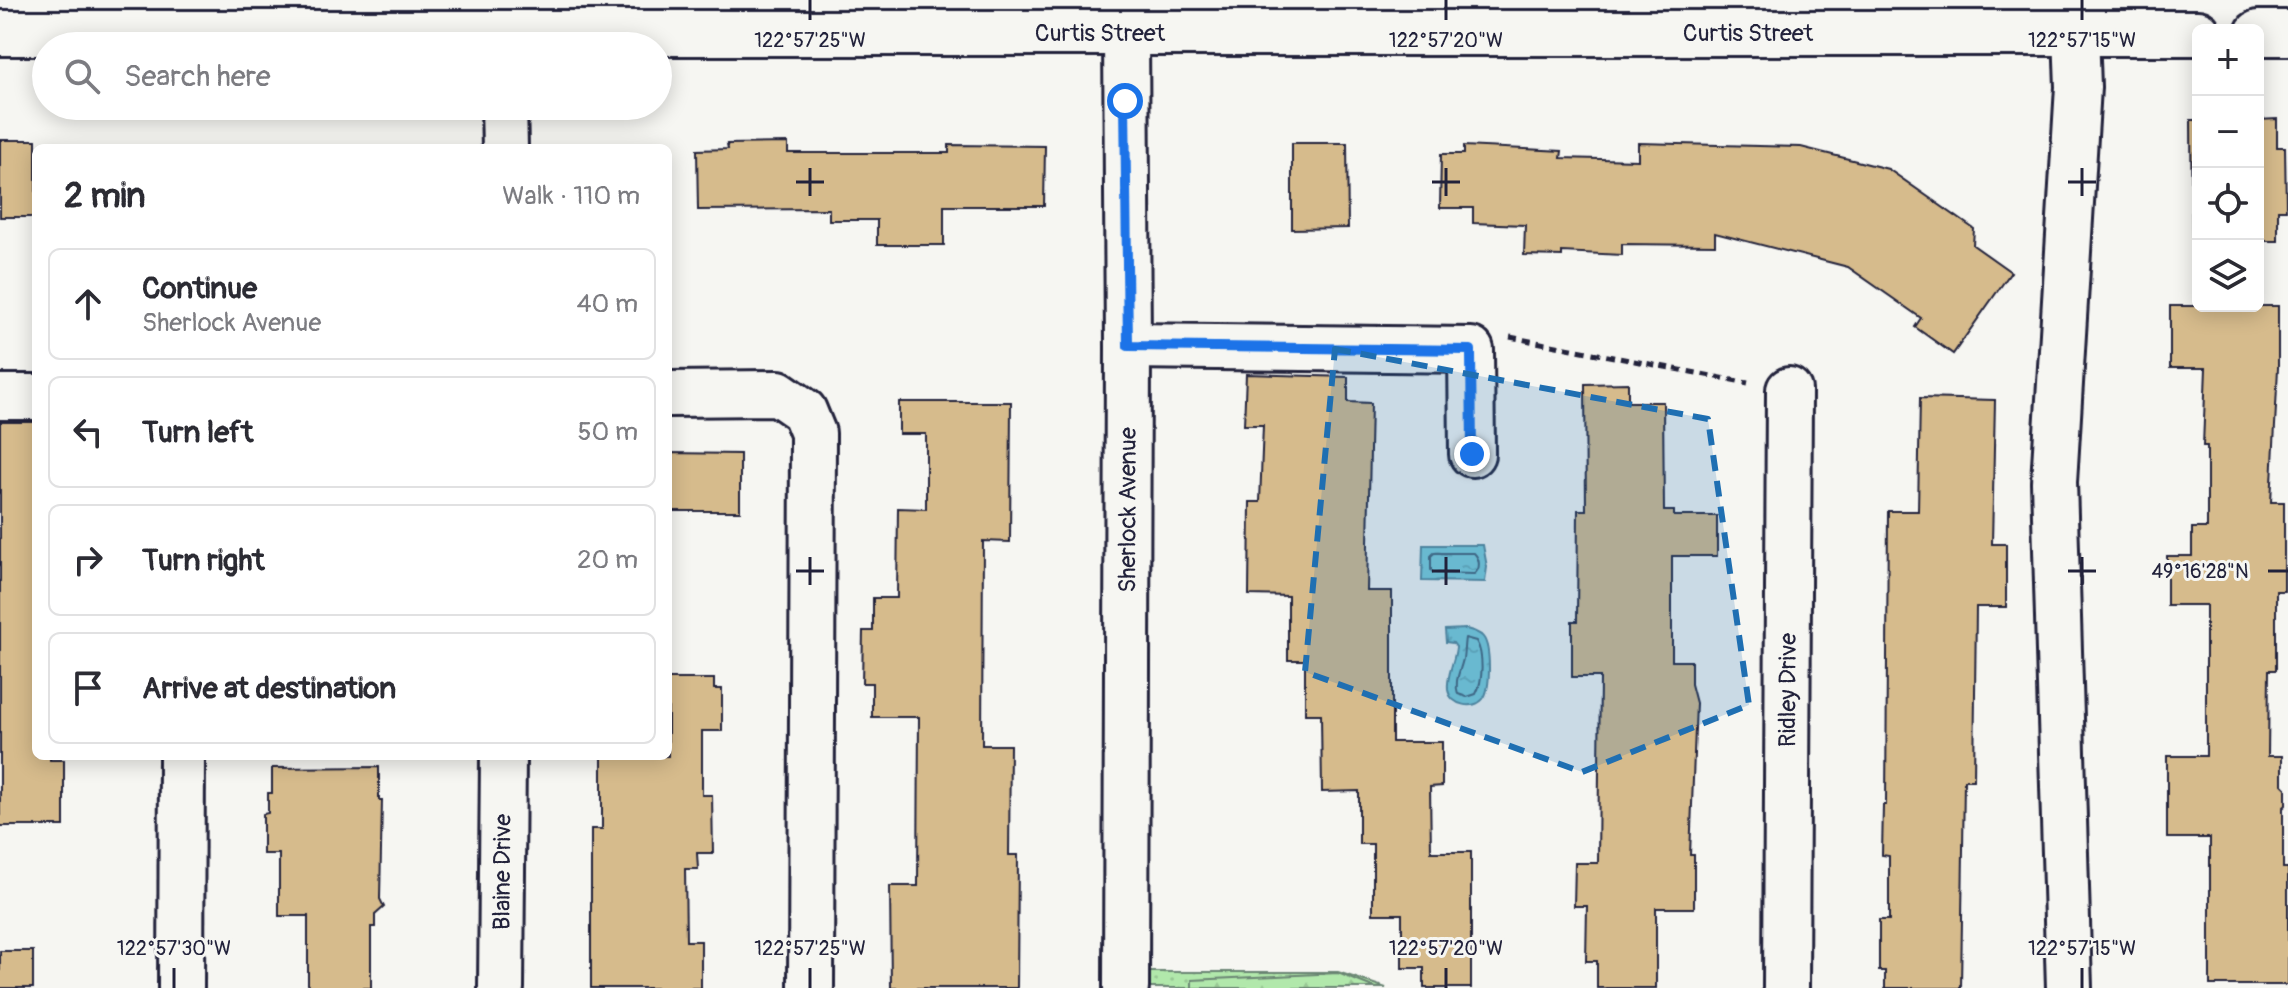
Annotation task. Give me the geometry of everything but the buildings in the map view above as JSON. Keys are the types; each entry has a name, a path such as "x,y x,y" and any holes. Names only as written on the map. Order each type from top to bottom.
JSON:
{"street":[{"name":"Curtis Street","path":"70,32 488,26 1126,33 2192,33"},
{"name":"Curtis Street","path":"0,33 32,33"},
{"name":"Sherlock Avenue","path":"1126,33 1126,988"},
{"path":"2069,988 2054,482 2078,87 2076,33"},
{"path":"2264,33 2288,33"},
{"path":"504,120 505,144"},
{"path":"1128,346 1471,350 1472,454"},
{"name":"Ridley Drive","path":"1786,988 1789,390"},
{"path":"672,394 778,393 804,411 813,433 811,988"},
{"path":"0,397 32,397"},
{"path":"181,988 182,760"},
{"name":"Blaine Drive","path":"501,988 503,760"}],"path":[{"path":"1471,350 1511,337 1789,390"}],"highlighted area":[{"path":"1335,349 1708,419 1749,705 1582,772 1305,672"}],"green space":[{"path":"1148,972 1338,972 1386,988 1148,988"},
{"path":"1338,973 1375,988 1192,988 1192,980"}],"water":[{"path":"1423,545 1483,545 1487,567 1485,582 1422,581"},
{"path":"1466,629 1478,633 1486,642 1489,668 1488,686 1483,699 1463,705 1453,700 1448,690 1456,647 1446,642 1445,630"}],"route":[{"path":"1125,101 1128,346 1471,350 1472,454"}]}
